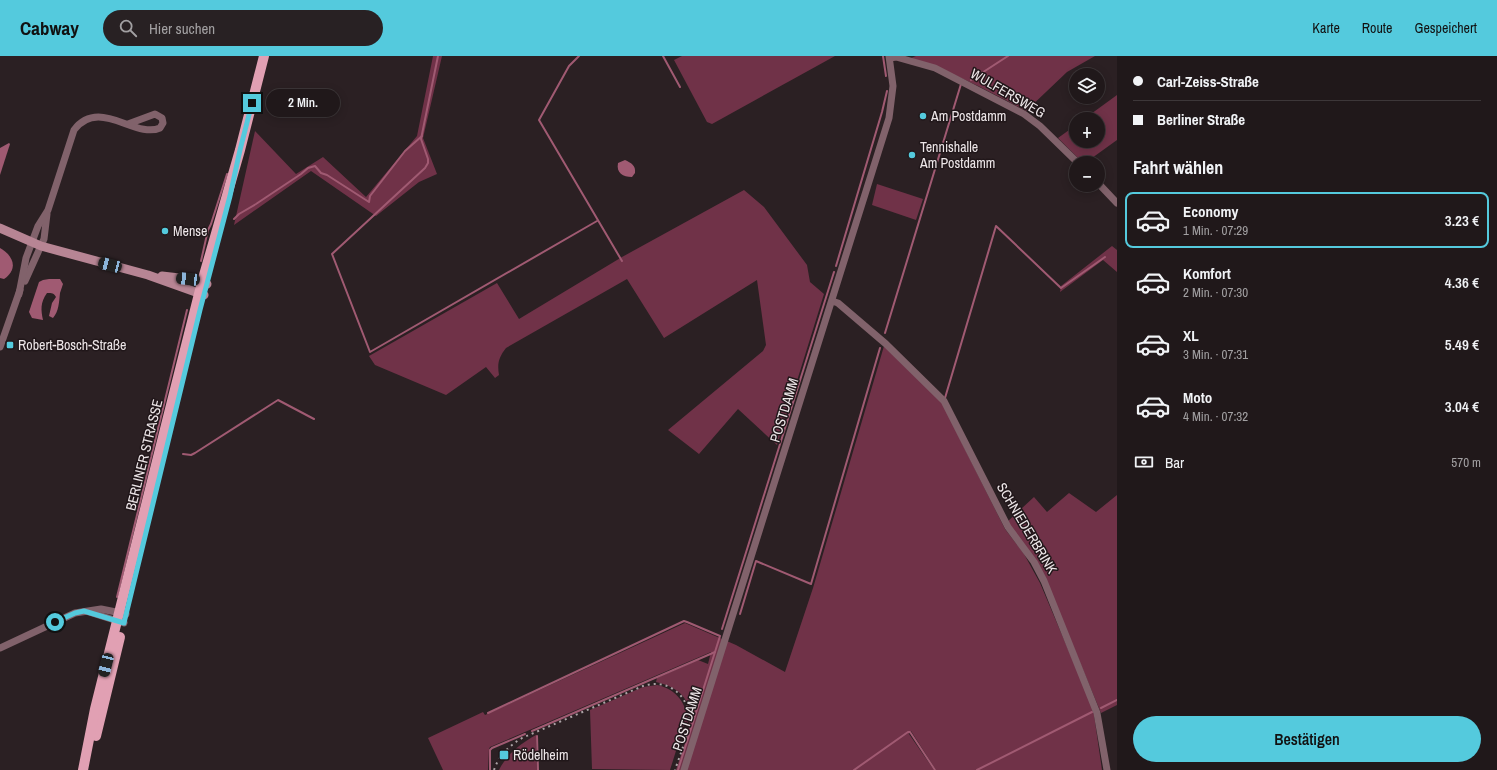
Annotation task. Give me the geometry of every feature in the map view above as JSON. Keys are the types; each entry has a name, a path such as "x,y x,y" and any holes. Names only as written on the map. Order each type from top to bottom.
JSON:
{"main road":[{"name":"BERLINER STRASSE","path":"84,770 95,709 121,617 264,56"},
{"path":"0,228 36,244 148,275 202,295"},
{"path":"148,275 188,279 205,283"},
{"name":"BERLINER STRASSE","path":"88,770 121,617"}],"street":[{"name":"WULFERSWEG","path":"890,57 896,57 935,68 1024,114 1040,126 1071,156"},
{"name":"POSTDAMM","path":"684,770 889,118 893,86 890,57"},
{"path":"0,346 36,244 44,235 47,212 74,130 78,125 91,118 98,117 128,124"},
{"path":"1105,190 1117,203"},
{"name":"SCHNIEDERBRINK","path":"832,301 838,303 886,344 944,401 1008,527 1034,562 1044,581 1097,713 1107,770"},
{"path":"0,648 75,613 84,611 100,615 121,617"}],"shaded area":[{"path":"433,56 442,56 423,138 437,174 419,182 376,216 311,171 234,225 255,131 296,174 323,157 366,197 417,136"},
{"path":"682,56 835,56 712,124 707,122 674,60"},
{"path":"916,56 1095,56 1074,68 1069,68 1069,71 1026,111 970,82 911,58"},
{"path":"1117,95 1117,140 1095,156 1076,156 1058,138 1069,130 1069,148 1105,148 1105,112 1094,112"},
{"path":"9,143 10,144 0,175 0,148"},
{"path":"625,160 631,163 635,168 635,173 632,177 623,175 619,172 618,163"},
{"path":"877,184 923,199 916,220 872,205"},
{"path":"744,190 764,207 807,265 810,282 824,294 777,445 738,409 699,454 668,430 763,351 766,345 757,280 664,338 627,279 506,348 499,360 499,375 495,378 486,367 446,395 375,365 369,356 497,283 519,319 622,257"},
{"path":"1112,246 1117,250 1117,272 1103,260 1060,292 1061,286"},
{"path":"0,248 11,258 13,267 9,275 4,279 0,278"},
{"path":"49,279 60,279 63,284 56,312 53,318 49,316 52,303 56,297 53,294 47,293 43,300 42,306 43,320 32,318 29,312 39,282"},
{"path":"884,346 942,403 1005,529 1024,554 1040,583 1093,708 1102,770 936,770 911,731 909,734 934,770 676,770 688,730 690,717 688,706 683,696 672,688 656,682 657,678 698,660 708,664 711,652 490,747 488,770 443,770 428,738 483,712 485,715 685,623 736,645 785,672 813,588"},
{"path":"1069,493 1096,512 1117,495 1117,705 1101,713 1046,581 1007,522 1034,497 1047,512"},
{"path":"657,685 670,690 679,698 683,703 687,716 688,723 685,722 670,770 592,769 590,710 643,687"},
{"path":"536,735 537,770 499,770 514,750"}],"waterway":[{"path":"438,56 421,139 428,163 425,168 332,254 370,352 597,221"},
{"path":"579,56 569,66 539,120 622,261"},
{"path":"663,56 680,87"},
{"path":"883,56 886,76"},
{"path":"971,80 1008,56"},
{"path":"885,333 961,84"},
{"path":"836,266 887,91"},
{"path":"234,219 239,214 308,168 315,166 321,173 327,175 369,202 370,196 405,151 422,136"},
{"path":"201,261 208,230 227,174"},
{"path":"945,398 996,226 1061,288 1105,257"},
{"path":"722,629 834,272"},
{"path":"117,597 187,310"},
{"path":"740,614 756,561 811,584 880,348"},
{"path":"183,454 191,455 195,453 278,400 314,419"},
{"path":"488,713 684,621 720,636 678,770"},
{"path":"532,731 715,652"},
{"path":"1101,708 1117,700"},
{"path":"977,770 1092,712"},
{"path":"854,770 908,732 910,732 935,770"},
{"path":"490,770 490,750 525,734"},
{"path":"537,736 538,770"}],"railway":[{"path":"494,770 505,751 522,738 643,686 651,684 662,685 673,689 682,697 687,706 688,727 686,738 675,770"}],"place":[{"name":"Am Postdamm","path":"923,116"},
{"name":"Tennishalle Am Postdamm","path":"912,155"},
{"name":"Mense","path":"165,231"},
{"name":"Robert-Bosch-Straße","path":"10,345"},
{"name":"Rödelheim","path":"504,755"}],"route":[{"path":"55,622 75,613 84,611 124,623 252,103"}]}
